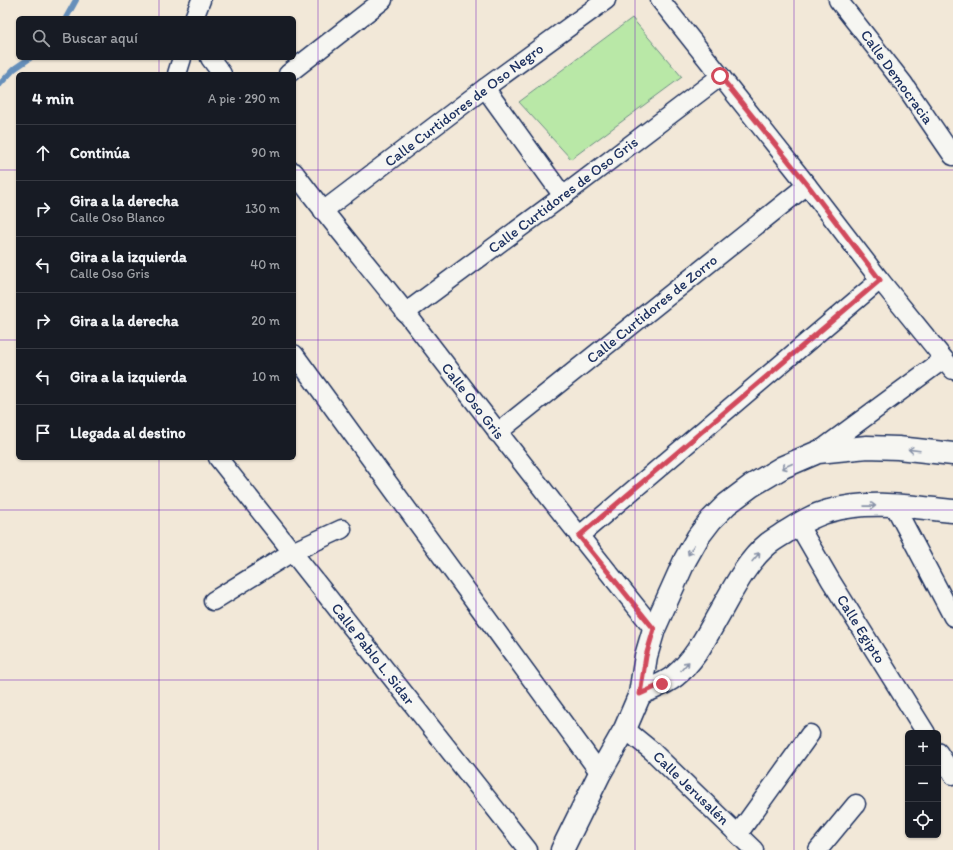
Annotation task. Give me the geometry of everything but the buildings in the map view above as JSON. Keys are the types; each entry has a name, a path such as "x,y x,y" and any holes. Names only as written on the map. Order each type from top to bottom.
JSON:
{"street":[{"path":"195,16 202,0"},
{"path":"291,72 383,0"},
{"name":"Calle Curtidores de Oso Negro","path":"323,211 485,88 606,0"},
{"path":"562,850 600,773 625,729 640,694 646,656 654,629 685,560 698,537 711,520 727,504 751,486 783,468 818,452 948,364 880,280 807,184 660,0"},
{"name":"Calle Democracia","path":"838,0 903,83 953,156"},
{"path":"178,72 181,60"},
{"path":"212,60 220,72"},
{"name":"Calle Curtidores de Oso Gris","path":"405,313 563,196 720,76"},
{"path":"485,88 563,196"},
{"name":"Calle Oso Gris","path":"296,175 579,536 654,629"},
{"name":"Calle Curtidores de Zorro","path":"498,433 807,184"},
{"path":"579,536 880,280"},
{"path":"296,357 600,773"},
{"path":"818,452 867,447 898,448 953,454"},
{"name":"Calle Pablo L. Sidar","path":"220,460 528,850"},
{"path":"640,694 675,676 686,665 705,637 738,581 754,559 767,544 798,524 830,510 851,506 894,505 953,511"},
{"path":"894,505 953,617"},
{"name":"Calle Egipto","path":"798,524 839,594 924,730"},
{"path":"213,601 292,552 342,530"},
{"name":"Calle Jerusalén","path":"625,729 652,751 754,850"},
{"path":"738,834 810,734"},
{"path":"941,757 953,775"},
{"path":"818,850 856,804"}],"green space":[{"path":"632,18 682,77 571,159 519,102"}],"waterway":[{"path":"67,16 76,0"},
{"path":"0,84 14,69 27,60"}],"route":[{"path":"662,684 640,694 642,674 654,629 579,536 880,280 807,184 720,76"}]}
